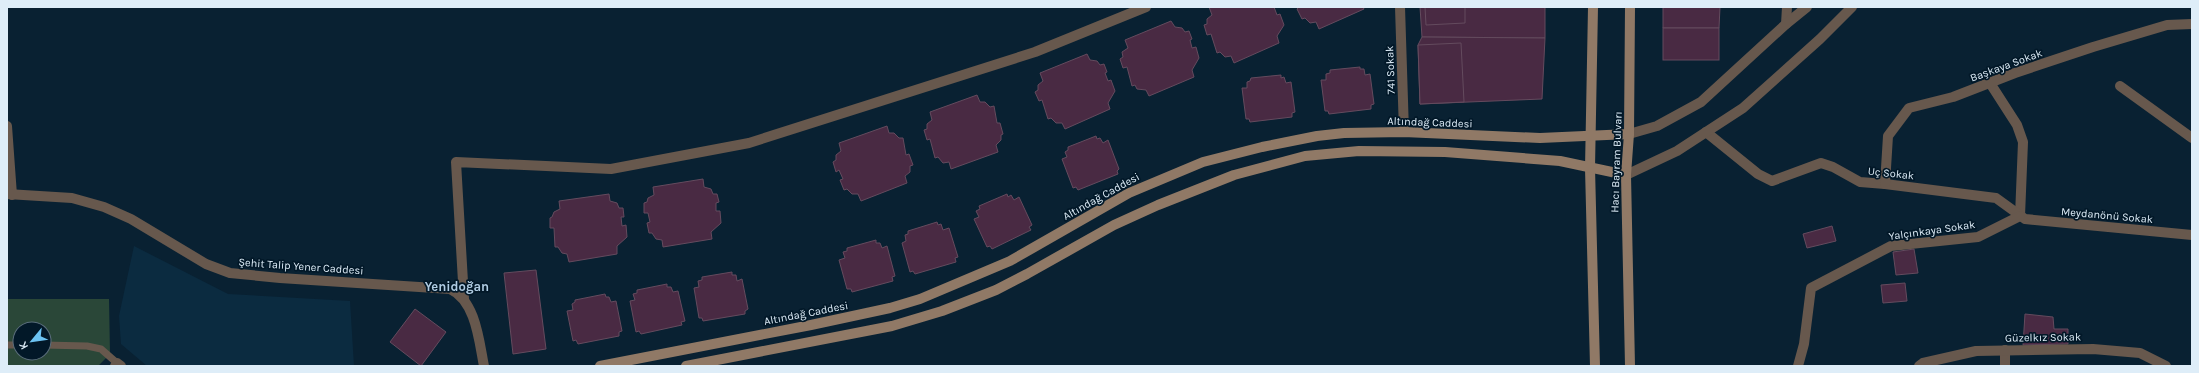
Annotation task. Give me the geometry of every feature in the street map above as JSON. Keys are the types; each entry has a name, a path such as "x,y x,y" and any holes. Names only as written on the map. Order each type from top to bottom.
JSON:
{"main road":[{"name":"Hacı Bayram Bulvarı","path":"1593,7 1592,136 1590,168 1595,366"},
{"name":"Hacı Bayram Bulvarı","path":"1630,7 1629,134 1626,175 1630,366"},
{"name":"Altındağ Caddesi","path":"600,366 811,325 890,308 920,299 1010,262 1129,193 1188,167 1224,156 1318,136 1404,132 1540,138 1629,134"},
{"path":"686,366 892,326 942,311 996,290 1028,274 1114,225 1158,205 1234,175 1305,156 1359,151 1445,152 1533,158 1626,175"}],"street":[{"path":"484,366 474,320 464,299 456,162 611,169 749,143 1035,52 1146,7"},
{"name":"741 Sokak","path":"1400,7 1404,132"},
{"path":"1786,24 1787,7"},
{"path":"1629,134 1657,126 1701,102 1786,24 1807,7"},
{"path":"1626,175 1677,151 1743,108 1820,39 1852,7"},
{"name":"Başkaya Sokak","path":"1885,184 1888,136 1909,108 1954,97 2086,49 2160,27 2192,24"},
{"path":"1990,83 2017,125 2023,142 2020,216"},
{"path":"2120,86 2192,138"},
{"path":"7,126 10,194"},
{"name":"Uç Sokak","path":"1706,132 1758,174 1772,180 1786,177 1821,162 1834,167 1860,182 1996,198 2020,216"},
{"name":"Şehit Talip Yener Caddesi","path":"10,194 72,198 104,207 131,219 206,264 230,273 280,278 450,289 464,299"},
{"name":"Meydanönü Sokak","path":"2020,216 2025,219 2192,235"},
{"name":"Yalçınkaya Sokak","path":"1798,366 1804,344 1811,288 1891,246 1978,237 2020,216"},
{"name":"Güzelkız Sokak","path":"1919,366 1923,363 1976,351 2092,349 2140,353 2166,366"},
{"path":"2005,350 2005,366"}],"lane":[{"path":"52,345 87,346 101,350 118,365"}],"shaded area":[{"path":"134,246 228,294 350,301 354,366 147,366 121,344 119,316"}],"green space":[{"path":"7,299 109,299 110,354 98,366 7,366"}],"building":[{"path":"1209,7 1274,7 1277,15 1280,14 1284,25 1277,36 1279,43 1234,63 1231,56 1225,57 1220,52 1217,53 1211,34 1207,35 1204,25 1207,24 1207,19 1212,15"},
{"path":"1299,7 1363,7 1364,9 1319,29 1316,22 1310,23 1305,18 1302,19 1297,9"},
{"path":"1420,7 1545,7 1545,38 1422,37"},
{"path":"1425,7 1465,7 1465,23 1426,25"},
{"path":"1663,7 1720,7 1719,28 1663,28"},
{"path":"1171,21 1175,27 1182,28 1185,32 1189,31 1192,39 1190,40 1192,48 1196,47 1199,58 1192,70 1194,77 1149,96 1146,90 1137,89 1135,85 1132,86 1127,67 1123,68 1120,59 1123,57 1122,52 1128,48 1125,40"},
{"path":"1663,28 1719,28 1719,60 1663,60"},
{"path":"1422,37 1545,38 1542,99 1420,104 1418,45"},
{"path":"1461,43 1464,102 1420,104 1418,45"},
{"path":"1087,54 1090,60 1097,61 1100,65 1104,64 1108,81 1111,80 1115,91 1108,103 1110,109 1065,129 1062,123 1056,123 1051,118 1048,119 1042,100 1039,101 1035,92 1038,90 1038,85 1043,81 1040,73"},
{"path":"1360,67 1360,69 1364,69 1365,75 1370,74 1374,104 1371,105 1371,109 1329,114 1328,111 1325,111 1321,80 1326,80 1326,74 1330,73 1330,70"},
{"path":"1281,75 1281,78 1284,77 1286,83 1291,82 1295,112 1292,113 1292,117 1250,122 1249,119 1246,119 1242,88 1247,88 1247,82 1250,81 1251,78"},
{"path":"977,95 980,102 985,102 990,107 994,106 997,123 1000,123 1003,134 1001,135 1001,140 996,145 998,152 951,169 949,162 943,163 938,157 935,158 930,139 927,140 924,130 927,129 927,124 932,120 930,112"},
{"path":"887,126 889,133 894,133 899,138 903,138 906,155 909,154 913,165 910,166 910,172 905,176 907,183 861,201 858,194 852,194 847,189 844,190 840,180 843,179 839,170 836,172 833,162 836,160 836,155 841,151 839,143"},
{"path":"1096,136 1097,139 1100,138 1103,143 1108,140 1119,169 1117,171 1118,174 1078,190 1076,187 1073,188 1062,159 1067,157 1065,152 1068,150 1068,147"},
{"path":"703,179 704,187 711,189 713,194 717,194 719,202 716,203 716,211 720,211 721,223 711,232 712,239 663,247 662,240 656,239 652,233 649,233 647,223 650,222 648,213 644,213 644,203 647,202 648,198 654,195 653,187"},
{"path":"609,194 610,201 617,203 619,208 623,208 624,217 621,217 622,226 626,225 627,237 617,246 617,254 569,262 567,254 562,253 558,247 555,247 554,228 550,228 550,218 554,212 560,209 559,201"},
{"path":"1007,194 1008,197 1011,195 1014,200 1019,197 1032,225 1029,227 1031,230 992,249 990,246 987,247 974,219 979,217 976,211 980,209 979,206"},
{"path":"937,222 938,225 941,224 943,230 949,228 958,257 955,258 956,262 915,274 913,271 910,272 902,243 906,241 905,235 908,234 908,231"},
{"path":"1832,226 1836,241 1807,248 1803,234"},
{"path":"876,240 876,243 880,243 882,248 887,246 895,276 892,277 893,281 852,292 851,289 847,289 839,260 845,258 843,252 847,251 847,248"},
{"path":"1914,249 1918,273 1896,275 1893,252"},
{"path":"536,270 546,349 513,354 504,273"},
{"path":"732,272 732,275 736,275 737,281 742,279 748,309 745,311 745,314 703,321 702,318 699,318 694,288 699,287 698,281 702,280 702,277"},
{"path":"1905,283 1907,301 1883,303 1881,285"},
{"path":"667,284 667,287 671,287 673,292 678,291 685,321 681,322 682,325 641,334 639,331 636,332 630,301 635,300 633,294 637,293 637,290"},
{"path":"605,294 606,297 609,297 611,302 616,301 622,331 619,332 619,336 578,344 576,340 573,341 567,311 573,310 572,304 575,300"},
{"path":"415,309 446,332 421,366 390,342"},
{"path":"2025,314 2053,317 2054,329 2068,329 2068,344 2023,345"}],"district":[{"name":"Yenidoğan","path":"457,286"}]}
